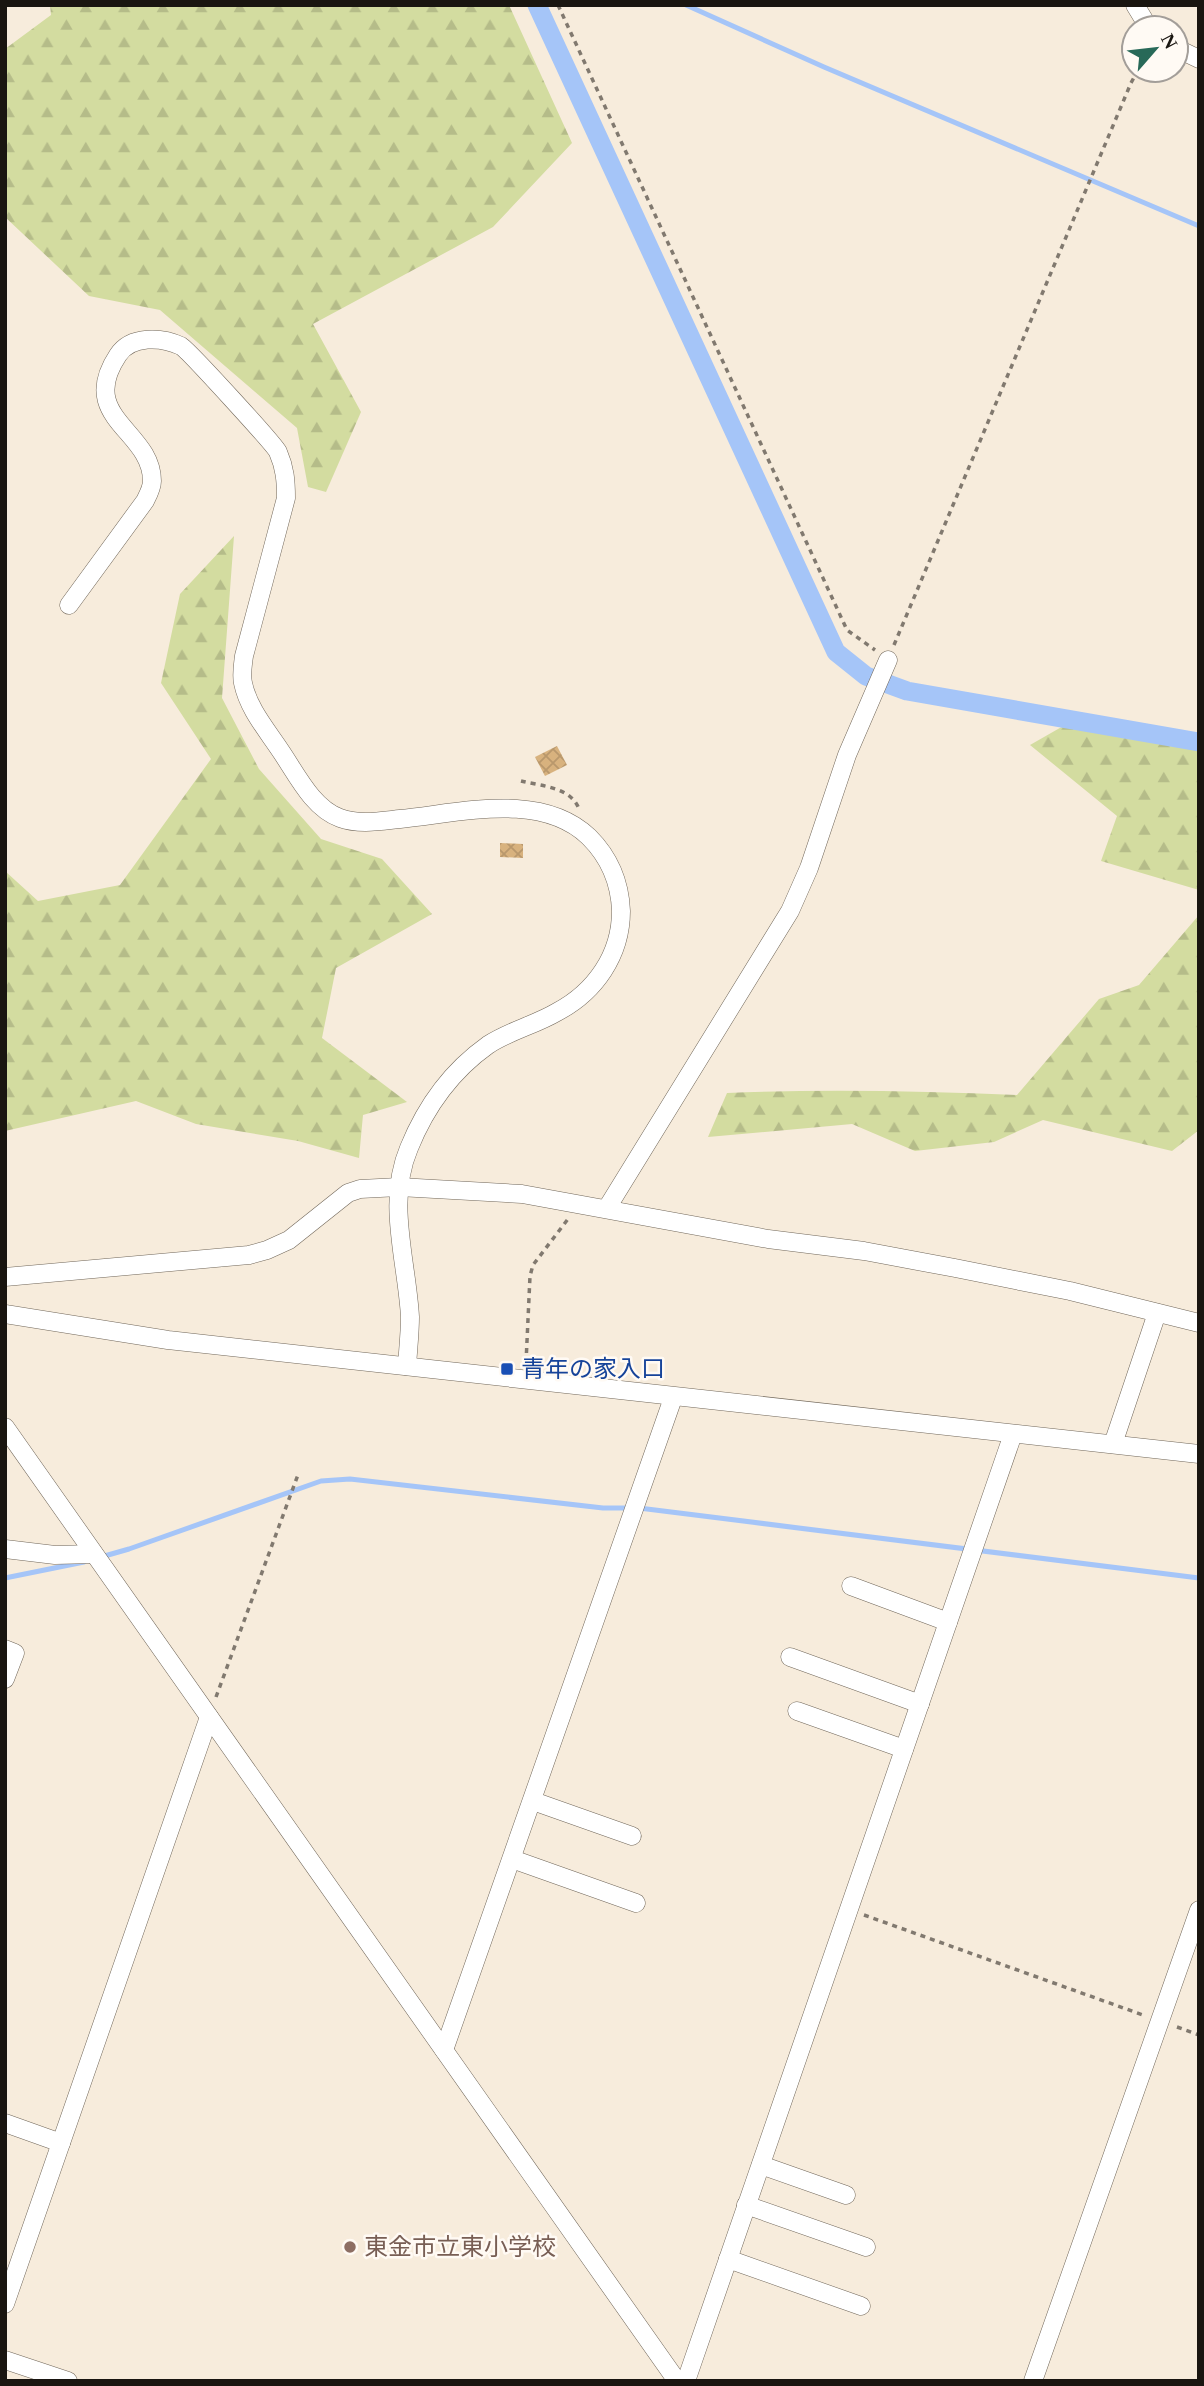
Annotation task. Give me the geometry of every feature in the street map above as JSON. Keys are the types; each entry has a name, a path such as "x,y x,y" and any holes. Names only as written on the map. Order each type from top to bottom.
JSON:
{"street":[{"path":"69,605 145,501 153,483 148,460 111,412 104,390 108,371 120,351 138,342 156,339 183,347 276,449 286,476 286,498 244,656 243,682 253,710 320,807 341,818 366,823 505,808 562,818 579,827 602,849 615,876 621,910 617,944 604,971 587,991 559,1012 490,1044 459,1069 436,1095 408,1150 399,1187 399,1219 410,1317 407,1366"},
{"path":"607,1208 790,911 847,755 888,660"},
{"path":"5,1277 249,1255 289,1240 348,1194 360,1189 399,1187 522,1194 768,1239 864,1251 1070,1291 1199,1323"},
{"path":"1113,1444 1157,1313"},
{"path":"5,1314 167,1340 1199,1454"},
{"path":"444,2050 673,1398"},
{"path":"5,1427 677,2381"},
{"path":"686,2381 1013,1434"},
{"path":"5,1549 55,1555 94,1554"},
{"path":"851,1586 948,1622"},
{"path":"5,1649 15,1653 5,1679"},
{"path":"790,1657 920,1704"},
{"path":"797,1711 904,1749"},
{"path":"6,2298 209,1717"},
{"path":"533,1801 632,1836"},
{"path":"512,1858 636,1903"},
{"path":"1033,2381 1199,1910"},
{"path":"5,2123 61,2143"},
{"path":"761,2165 846,2195"},
{"path":"746,2205 866,2247"},
{"path":"728,2259 861,2306"},
{"path":"5,2360 68,2381"}],"path":[{"path":"558,5 847,630 888,660 1132,84"},
{"path":"521,781 565,792 576,801 581,815 579,827"},
{"path":"525,1378 530,1276 533,1265 580,1203"},
{"path":"209,1717 299,1472"},
{"path":"849,1910 1199,2035"}],"green space":[{"path":"50,5 509,5 572,143 493,227 313,324 361,412 326,492 308,487 297,428 160,310 89,296 5,217 5,49 51,15"},
{"path":"234,536 222,698 259,769 321,839 382,859 432,914 336,968 322,1038 407,1102 363,1115 359,1158 298,1141 196,1124 136,1101 5,1131 5,871 38,901 120,885 211,759 161,683 180,594"},
{"path":"1072,721 1199,749 1199,890 1101,861 1117,816 1030,745"},
{"path":"1199,915 1199,1130 1172,1151 1043,1120 994,1142 915,1151 852,1124 708,1137 727,1093 872,1091 1017,1095 1099,999 1139,985"}],"building":[{"path":"557,746 567,765 545,776 535,757"},
{"path":"500,843 523,844 523,858 500,857"}],"waterway":[{"path":"537,5 836,652 866,676 907,691 1199,742"},
{"path":"686,5 824,67 1199,226"},
{"path":"101,1557 321,1481 350,1479 603,1508 629,1508"},
{"path":"639,1508 1199,1578"},
{"path":"5,1578 84,1562"}],"place":[{"name":"青年の家入口","path":"507,1369"},
{"name":"東金市立東小学校","path":"350,2247"}]}
